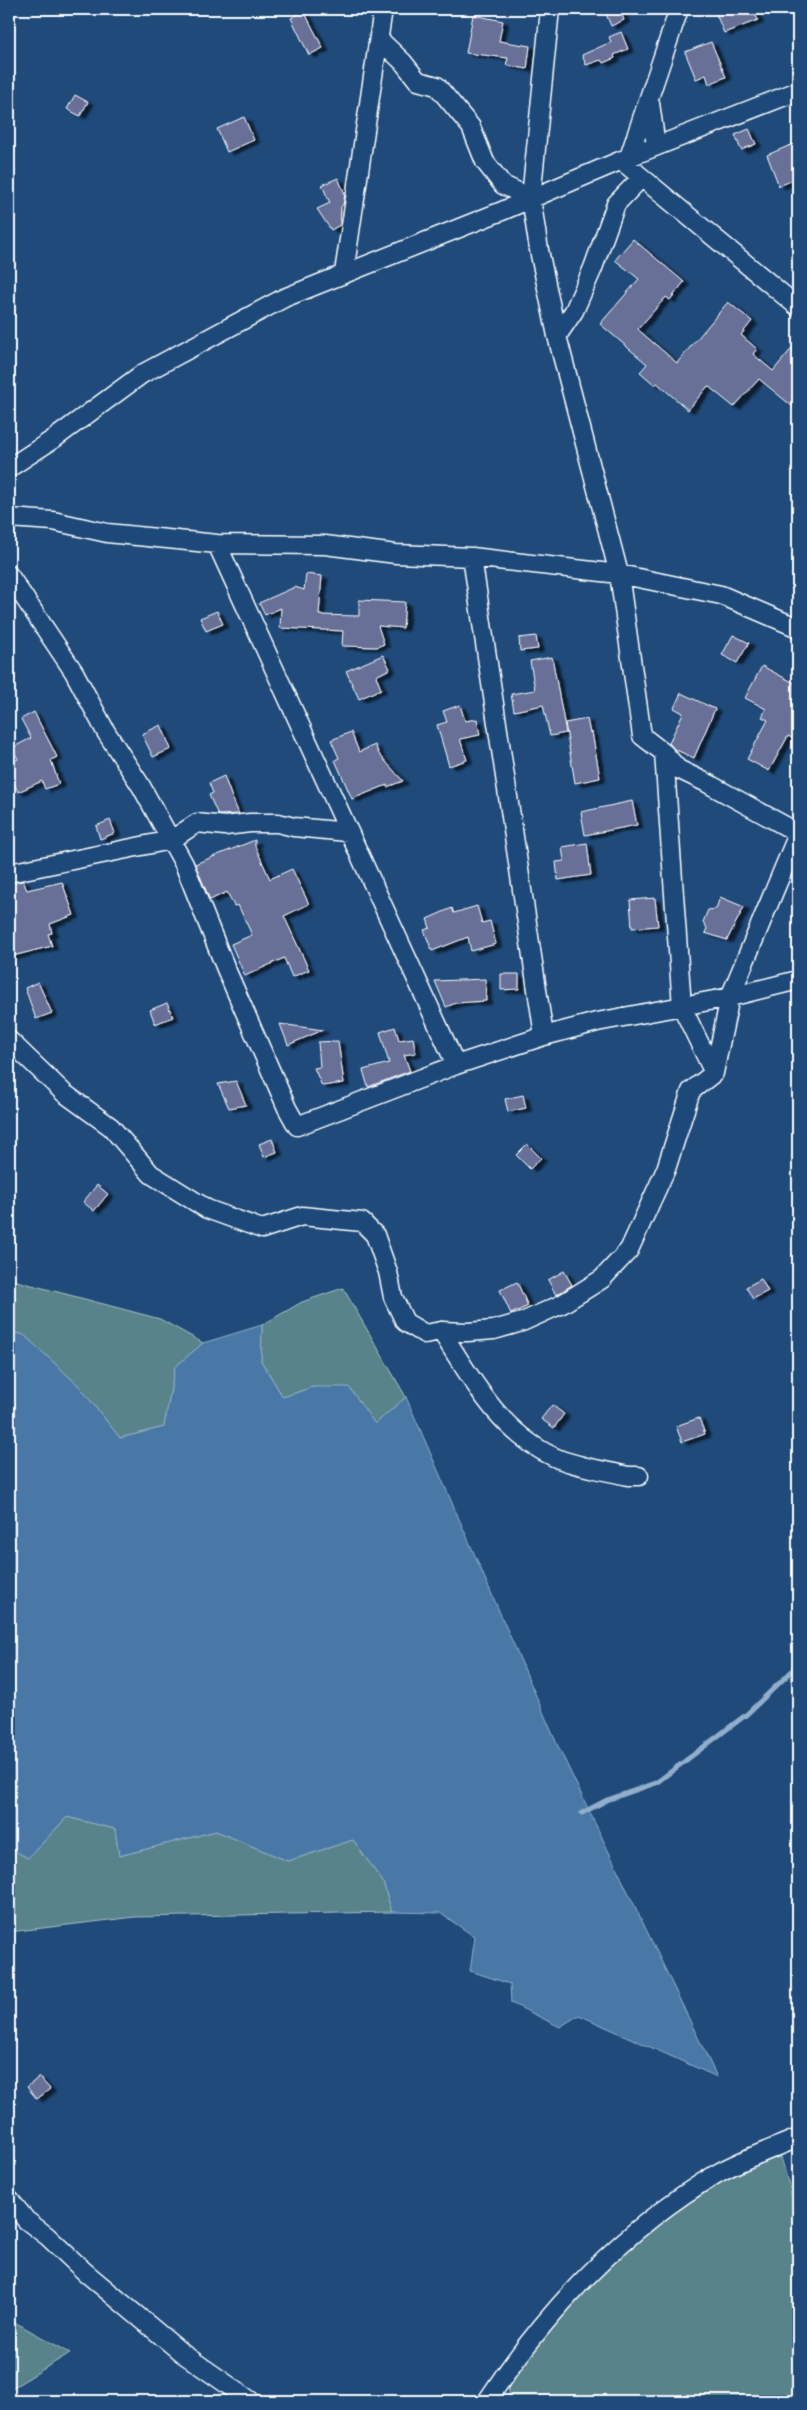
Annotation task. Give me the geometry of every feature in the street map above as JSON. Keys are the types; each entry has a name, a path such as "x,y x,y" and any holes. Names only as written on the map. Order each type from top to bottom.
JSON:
{"street":[{"path":"344,273 380,40 383,9"},
{"path":"9,1040 64,1093 111,1127 151,1174 206,1209 262,1229 302,1216 362,1222 375,1236 388,1272 393,1297 405,1322 424,1334 494,1330 522,1322 562,1304 602,1279 629,1250 666,1169 692,1090 714,1073 730,998 798,834 707,783 678,770 664,753 642,736 619,574 557,336 539,250 531,198 550,9"},
{"path":"625,159 650,100 668,38 679,9"},
{"path":"380,40 403,62 418,82 437,86 471,127 485,162 503,185 531,198"},
{"path":"9,468 55,438 142,374 284,298 798,90"},
{"path":"650,100 656,146"},
{"path":"625,159 641,178 798,307"},
{"path":"557,336 574,311 616,204 641,178"},
{"path":"9,518 53,521 107,533 217,544 325,545 396,554 472,557 619,574 721,595 798,628"},
{"path":"217,544 456,1065"},
{"path":"472,557 544,1036"},
{"path":"9,575 74,672 106,732 141,786 184,864 279,1091 297,1126 456,1065 544,1036 597,1022 730,998 798,980"},
{"path":"664,753 682,1007 714,1073"},
{"path":"9,873 171,840 197,823 225,826 250,823 278,823 294,827 348,832"},
{"path":"441,1332 485,1399 516,1434 555,1458 628,1476 639,1476"},
{"path":"487,2401 524,2348 552,2314 619,2247 661,2211 720,2172 798,2138"},
{"path":"9,2200 26,2220 182,2353 251,2401"}],"green space":[{"path":"9,1279 160,1319 203,1343 175,1367 164,1427 120,1438 78,1385 24,1335 9,1331"},
{"path":"343,1288 406,1397 374,1425 313,1387 283,1397 261,1361 262,1325 302,1302"},
{"path":"67,1817 115,1829 119,1856 216,1831 288,1861 353,1840 383,1882 392,1912 135,1917 9,1932 9,1848 28,1858"},
{"path":"778,2147 798,2216 798,2401 511,2401 505,2375 619,2247"},
{"path":"9,2319 70,2353 9,2390"}],"water":[{"path":"262,1325 261,1361 283,1397 313,1387 349,1387 375,1424 406,1397 557,1744 717,2077 579,2015 560,2027 511,2003 510,1984 470,1971 475,1937 440,1913 392,1912 383,1882 353,1840 288,1861 216,1831 119,1856 115,1829 67,1817 28,1858 9,1848 9,1331 24,1335 78,1385 120,1438 164,1427 175,1367 203,1343"}],"building":[{"path":"604,9 620,9 624,20 611,26"},
{"path":"714,9 753,9 758,20 724,33"},
{"path":"304,11 323,48 309,55 291,18"},
{"path":"473,15 503,21 499,41 530,46 527,69 506,65 508,58 466,53"},
{"path":"621,32 628,49 614,55 615,58 603,63 601,60 586,65 582,55 611,42 609,37"},
{"path":"711,42 726,77 709,84 706,75 696,79 685,52"},
{"path":"75,95 88,102 80,116 67,109"},
{"path":"244,117 254,140 227,152 217,129"},
{"path":"749,129 756,144 741,150 735,135"},
{"path":"798,142 798,178 779,186 767,155"},
{"path":"338,178 345,194 341,207 340,225 331,230 317,209 330,203 322,185"},
{"path":"633,239 684,282 670,300 666,297 638,329 677,363 728,302 752,321 741,335 757,349 753,354 773,371 798,341 798,411 759,379 734,407 708,386 688,410 657,383 655,385 640,372 647,364 600,324 639,279 615,260"},
{"path":"306,574 322,576 319,615 359,616 359,600 405,602 403,628 378,626 384,644 377,647 342,646 343,631 280,628 281,608 265,615 259,603 295,587 304,590"},
{"path":"217,611 223,624 206,631 200,618"},
{"path":"733,635 749,643 737,663 722,655"},
{"path":"536,636 538,649 520,651 519,638"},
{"path":"383,655 390,669 376,676 381,689 359,699 346,671"},
{"path":"552,657 566,733 550,736 543,705 514,711 511,694 535,690 530,661"},
{"path":"762,666 798,685 798,732 794,739 788,736 769,771 747,759 768,720 762,717 766,709 745,698"},
{"path":"681,693 715,709 694,758 674,749 669,743 683,713 674,708"},
{"path":"460,705 465,721 477,719 480,735 460,739 467,760 449,766 437,725 447,722 443,711"},
{"path":"34,712 57,757 51,760 59,784 45,789 42,781 18,792 9,772 9,764 18,759 12,748 31,738 21,719"},
{"path":"587,719 590,733 592,732 600,778 575,783 565,723"},
{"path":"161,725 171,749 153,757 142,734"},
{"path":"351,732 359,752 375,745 379,754 403,781 387,787 387,785 352,799 335,760 339,758 331,740"},
{"path":"224,776 239,814 218,815 209,795 213,793 209,783"},
{"path":"632,801 637,825 585,835 581,812"},
{"path":"110,820 115,833 100,839 96,826"},
{"path":"255,840 255,846 270,879 292,869 309,904 284,916 309,970 292,977 284,958 245,976 231,944 252,935 238,905 234,906 227,892 210,900 195,864"},
{"path":"587,843 591,875 558,880 556,862 564,861 562,847"},
{"path":"23,881 27,890 62,882 74,915 50,924 52,933 48,934 52,946 9,957 9,883"},
{"path":"720,897 744,907 727,940 705,933 707,928 703,922 708,910 716,909"},
{"path":"655,898 658,926 632,928 630,900"},
{"path":"477,906 482,923 490,921 496,944 471,951 468,937 432,951 424,930 430,928 427,919 452,908 454,913"},
{"path":"501,974 519,974 519,989 501,990"},
{"path":"485,979 486,1001 456,1003 446,1007 435,981"},
{"path":"38,982 52,1013 36,1019 25,988"},
{"path":"167,1003 173,1017 155,1024 150,1010"},
{"path":"280,1024 323,1030 288,1045"},
{"path":"395,1027 399,1040 413,1038 416,1053 404,1055 410,1071 368,1087 363,1070 389,1063 380,1032"},
{"path":"338,1041 344,1083 322,1086 314,1068 320,1067 318,1042"},
{"path":"236,1081 246,1105 229,1108 218,1084"},
{"path":"523,1095 526,1108 508,1112 505,1099"},
{"path":"272,1139 277,1152 264,1157 259,1144"},
{"path":"527,1144 541,1158 530,1169 516,1155"},
{"path":"97,1185 108,1194 94,1211 83,1202"},
{"path":"564,1271 572,1285 556,1295 548,1280"},
{"path":"761,1279 768,1291 753,1299 746,1287"},
{"path":"517,1282 528,1306 511,1314 500,1290"},
{"path":"552,1405 564,1414 554,1428 541,1419"},
{"path":"699,1418 705,1434 682,1442 676,1426"},
{"path":"39,2077 50,2089 37,2099 27,2087"}],"waterway":[{"path":"582,1813 607,1800 656,1783 747,1714 793,1670 798,1658"}]}
